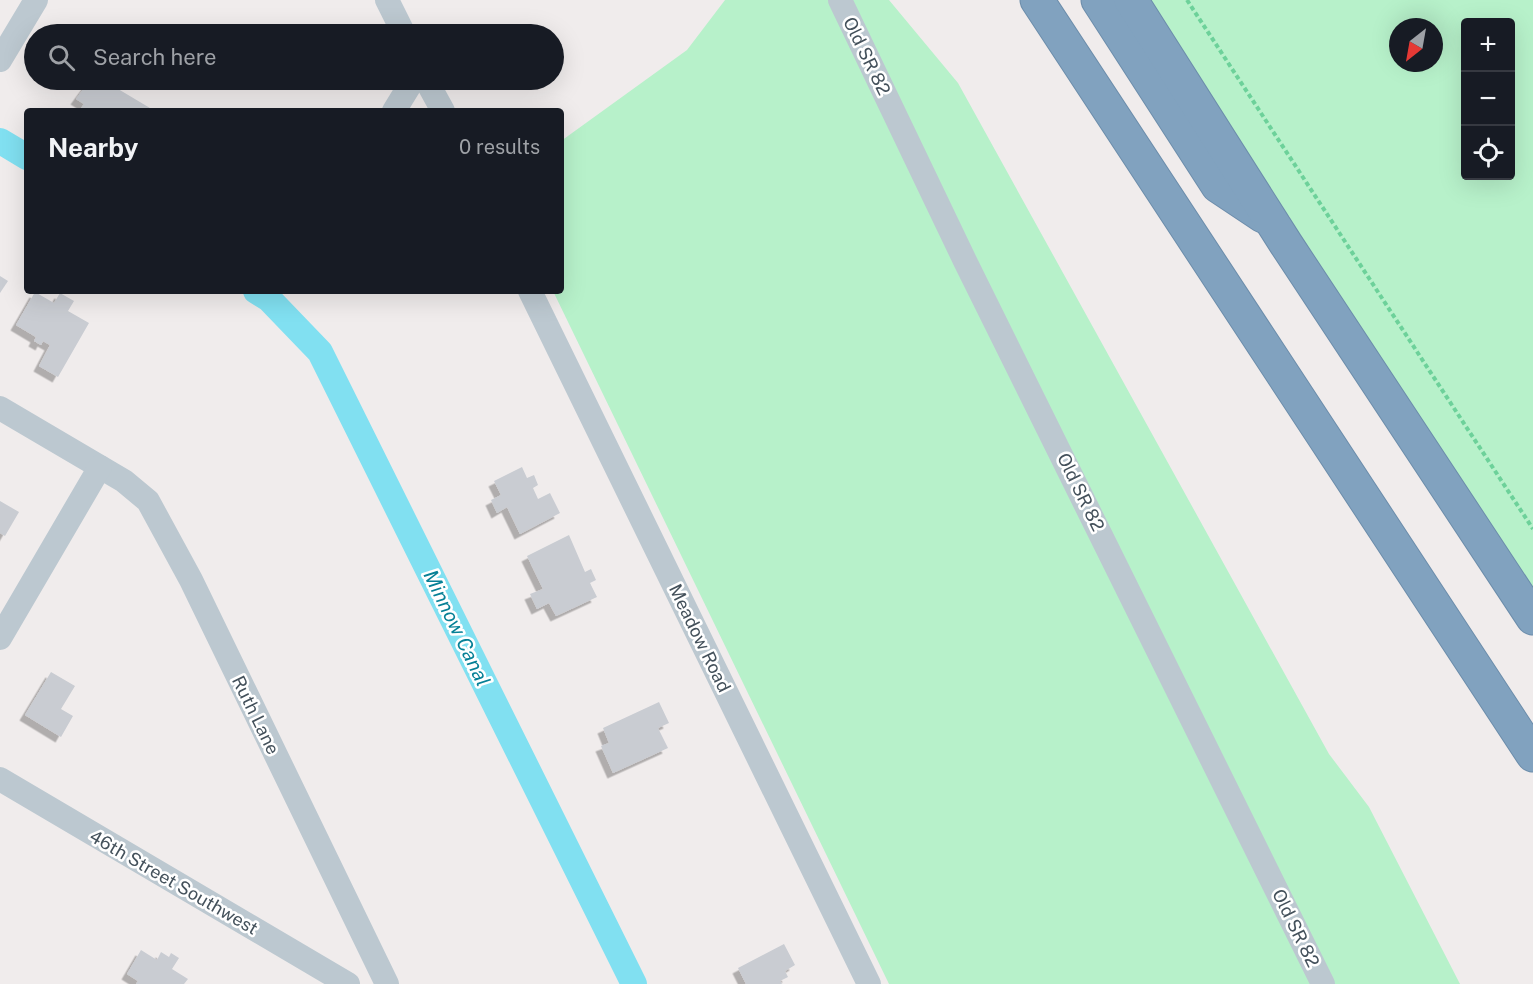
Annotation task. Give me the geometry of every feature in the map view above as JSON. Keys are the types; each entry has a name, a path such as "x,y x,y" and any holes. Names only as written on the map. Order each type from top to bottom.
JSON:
{"highway":[{"path":"1037,0 1533,755"},
{"path":"1098,0 1218,186 1272,222"},
{"path":"1131,0 1272,222 1533,618"}],"street":[{"path":"0,60 36,0"},
{"path":"387,0 399,24"},
{"name":"Old SR 82","path":"840,0 965,261 1323,984"},
{"path":"396,108 407,90"},
{"path":"431,90 441,108"},
{"name":"Meadow Road","path":"531,294 869,984"},
{"name":"Ruth Lane","path":"0,408 124,481 148,501 191,580 387,984"},
{"path":"0,638 100,467"},
{"name":"46th Street Southwest","path":"0,779 348,984"}],"path":[{"path":"1188,0 1533,529"}],"green space":[{"path":"725,0 889,0 958,83 1329,754 1369,807 1460,984 889,984 554,294 564,294 564,139 687,50"},
{"path":"1148,0 1533,0 1533,592 1288,221 1290,217 1282,211"}],"building":[{"path":"83,90 120,90 150,108 81,108 84,104 76,99"},
{"path":"0,276 8,281 0,293"},
{"path":"34,294 38,294 54,303 62,294 74,301 68,311 89,323 58,377 39,366 50,345 43,341 41,345 34,341 36,337 16,325"},
{"path":"522,467 527,478 534,475 538,485 533,488 538,499 550,493 560,513 520,534 507,507 497,513 491,500 501,495 494,481"},
{"path":"0,501 19,512 5,536 0,533"},
{"path":"569,535 585,572 591,569 596,580 590,583 597,597 556,616 549,603 537,609 530,594 543,589 527,556"},
{"path":"51,672 75,686 61,709 73,716 61,737 25,715"},
{"path":"659,702 669,723 658,728 668,748 613,773 601,746 609,743 603,728"},
{"path":"784,944 795,965 785,971 788,977 780,981 782,984 746,984 738,968"},
{"path":"141,950 157,960 161,952 169,957 171,953 179,958 172,969 188,979 184,984 136,984 138,981 127,974"}],"waterway":[{"name":"Minnow Canal","path":"0,141 24,155"},
{"name":"Minnow Canal","path":"261,294 269,299 320,352 634,984"}]}
